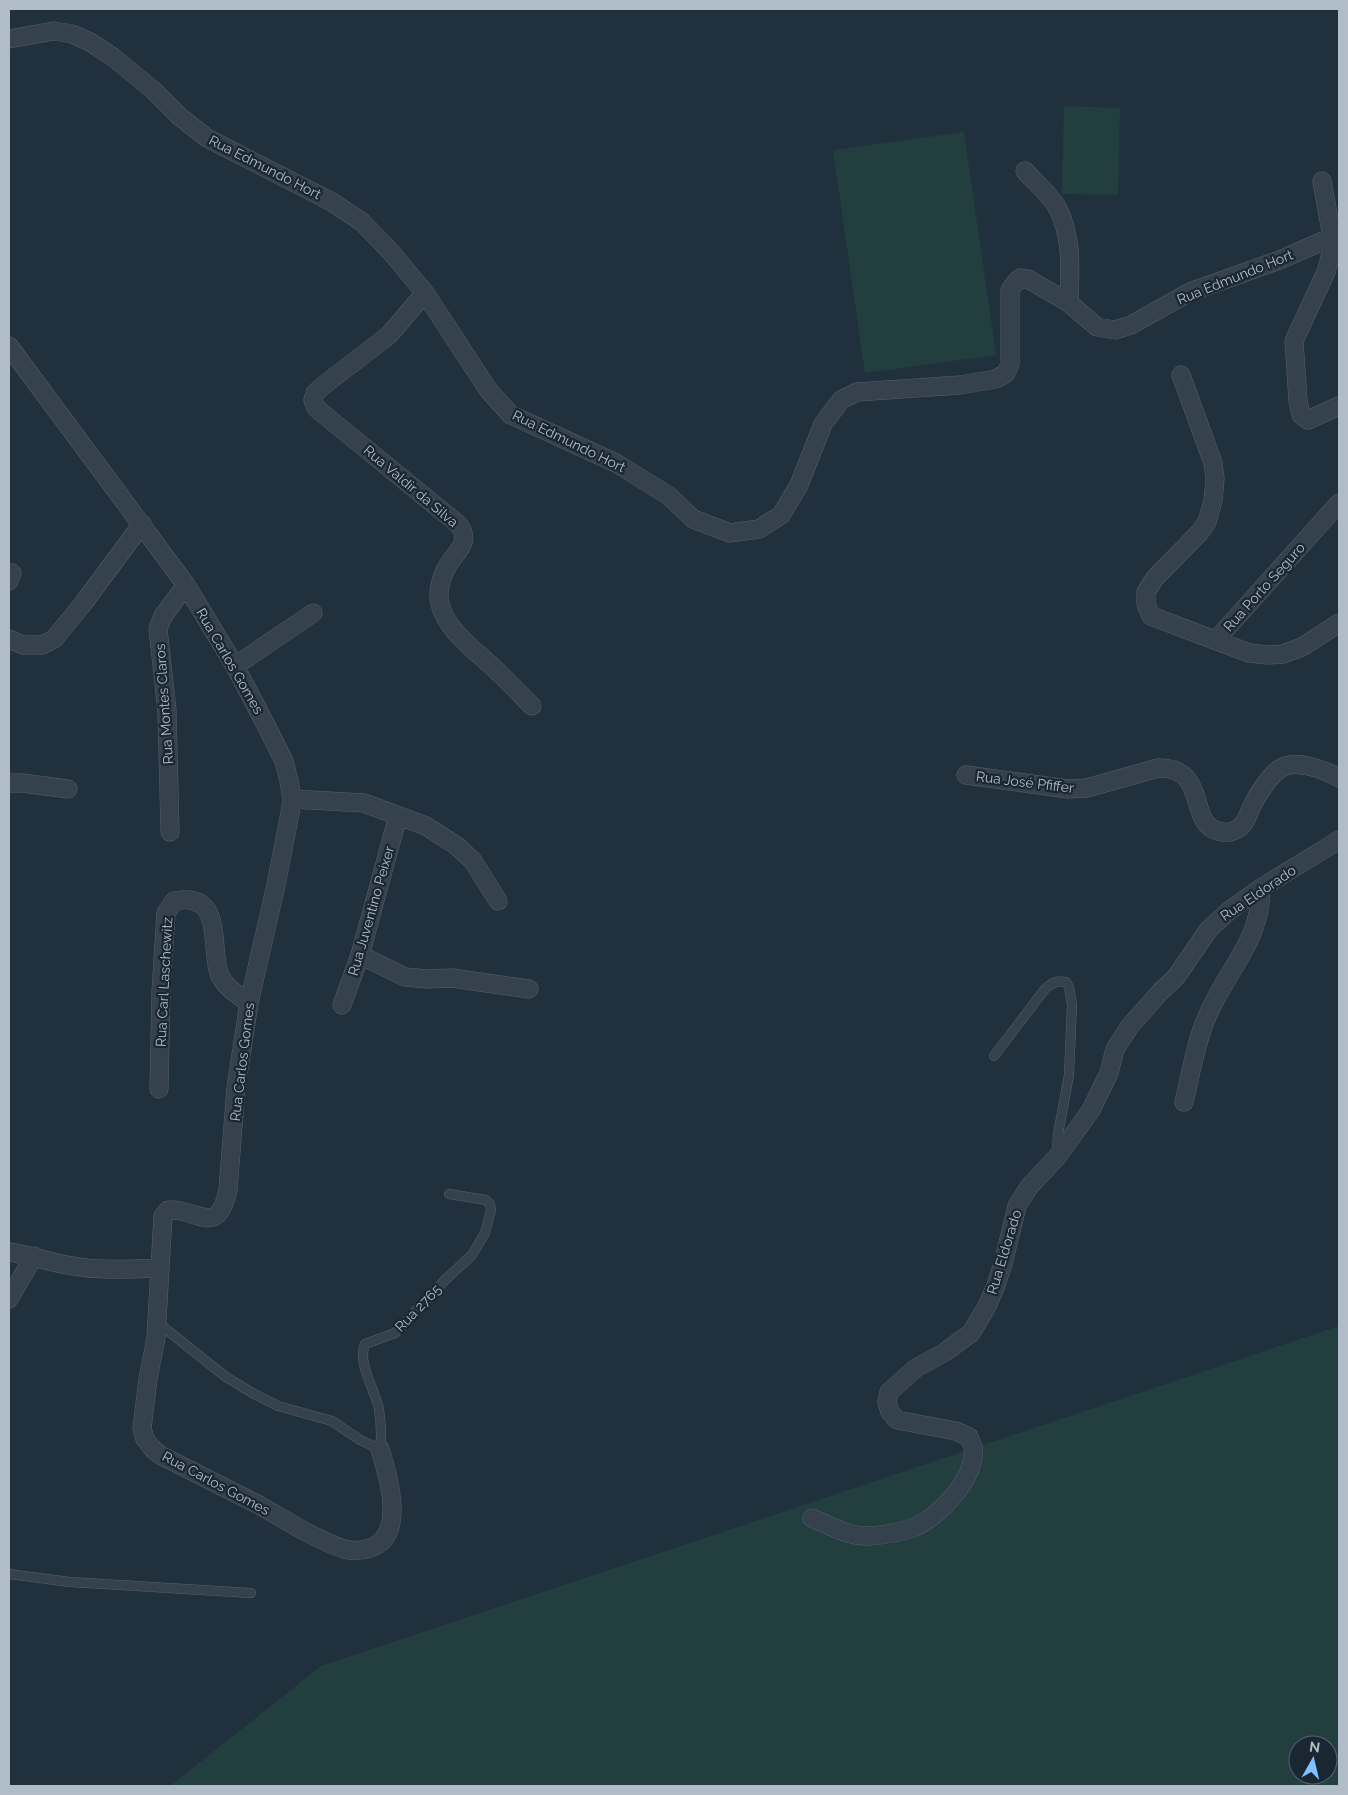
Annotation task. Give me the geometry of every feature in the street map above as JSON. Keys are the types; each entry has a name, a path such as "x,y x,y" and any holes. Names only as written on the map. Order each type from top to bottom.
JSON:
{"street":[{"name":"Rua Edmundo Hort","path":"9,39 54,31 72,34 90,42 113,57 153,90 179,116 207,138 332,202 362,222 391,252 425,293 489,391 511,415 616,463 669,496 693,519 730,533 759,528 781,515 799,485 823,424 842,400 858,392 960,385 996,379 1006,373 1010,364 1010,290 1020,278 1028,279 1069,303 1097,327 1115,330 1131,325 1190,292 1282,259 1332,237"},
{"path":"1025,171 1056,206 1066,230 1071,254 1069,303"},
{"path":"1322,181 1332,237 1331,254 1326,272 1294,341 1298,400 1301,415 1308,420 1339,406"},
{"name":"Rua Valdir da Silva","path":"425,293 389,335 324,385 315,393 313,400 316,408 463,530 464,538 461,548 447,567 439,590 442,612 458,635 499,672 532,706"},
{"name":"Rua Carlos Gomes","path":"9,346 186,585 235,666 284,761 292,799 276,885 248,1003 236,1088 228,1190 224,1204 219,1214 212,1218 205,1218 176,1210 168,1210 163,1216 156,1338 146,1389 142,1428 145,1438 160,1455 236,1493 313,1535 345,1549 363,1550 377,1546 387,1534 392,1515 392,1497 380,1449"},
{"name":"Rua Porto Seguro","path":"1181,375 1213,463 1215,479 1213,501 1207,522 1200,532 1155,578 1146,592 1146,604 1151,616 1216,640 1339,503"},
{"path":"9,639 23,644 42,645 54,639 82,606 142,524"},
{"name":"Rua Montes Claros","path":"170,832 167,711 158,630 163,616 186,585"},
{"path":"235,666 313,612"},
{"path":"1216,640 1249,653 1283,654 1302,647 1339,623"},
{"name":"Rua José Pfiffer","path":"966,775 1068,789 1087,788 1158,768 1167,768 1184,775 1190,782 1202,818 1210,828 1220,832 1233,832 1245,822 1264,786 1281,768 1295,765 1314,767 1339,778"},
{"path":"9,783 68,789"},
{"path":"292,799 364,803 426,826 458,846 473,861 498,901"},
{"name":"Rua Juventino Peixer","path":"342,1005 360,955 398,816"},
{"name":"Rua Eldorado","path":"812,1518 846,1533 869,1536 915,1527 941,1511 956,1494 968,1473 973,1457 973,1446 968,1437 956,1431 896,1420 890,1412 887,1402 889,1392 916,1368 945,1352 970,1333 986,1308 995,1288 1018,1206 1029,1187 1057,1157 1091,1110 1110,1073 1115,1049 1130,1026 1176,977 1208,928 1261,888 1339,840"},
{"path":"1184,1102 1198,1041 1220,989 1250,940 1261,906 1261,888"},
{"name":"Rua Carl Laschewitz","path":"159,1089 161,991 166,914 174,901 189,900 200,903 212,918 218,972 223,982 248,1003"},
{"path":"360,955 405,977 428,979 452,978 529,989"},
{"path":"9,1252 74,1266 107,1269 159,1268"},
{"path":"9,1299 34,1256"}],"lane":[{"path":"994,1056 1045,989 1053,982 1066,982 1069,987 1072,1005 1069,1075 1058,1134 1057,1157"},
{"name":"Rua 2765","path":"380,1449 382,1433 379,1407 362,1351 365,1344 395,1333 445,1280 472,1255 485,1232 491,1210 490,1204 486,1200 449,1194"},
{"path":"156,1321 226,1377 254,1394 278,1406 332,1421 360,1440 380,1449"},
{"path":"9,1574 70,1582 251,1593"}],"green space":[{"path":"1064,106 1120,108 1118,195 1062,194"},
{"path":"964,132 996,355 865,373 833,150"},
{"path":"1339,1326 1339,1786 170,1786 321,1666"}]}
